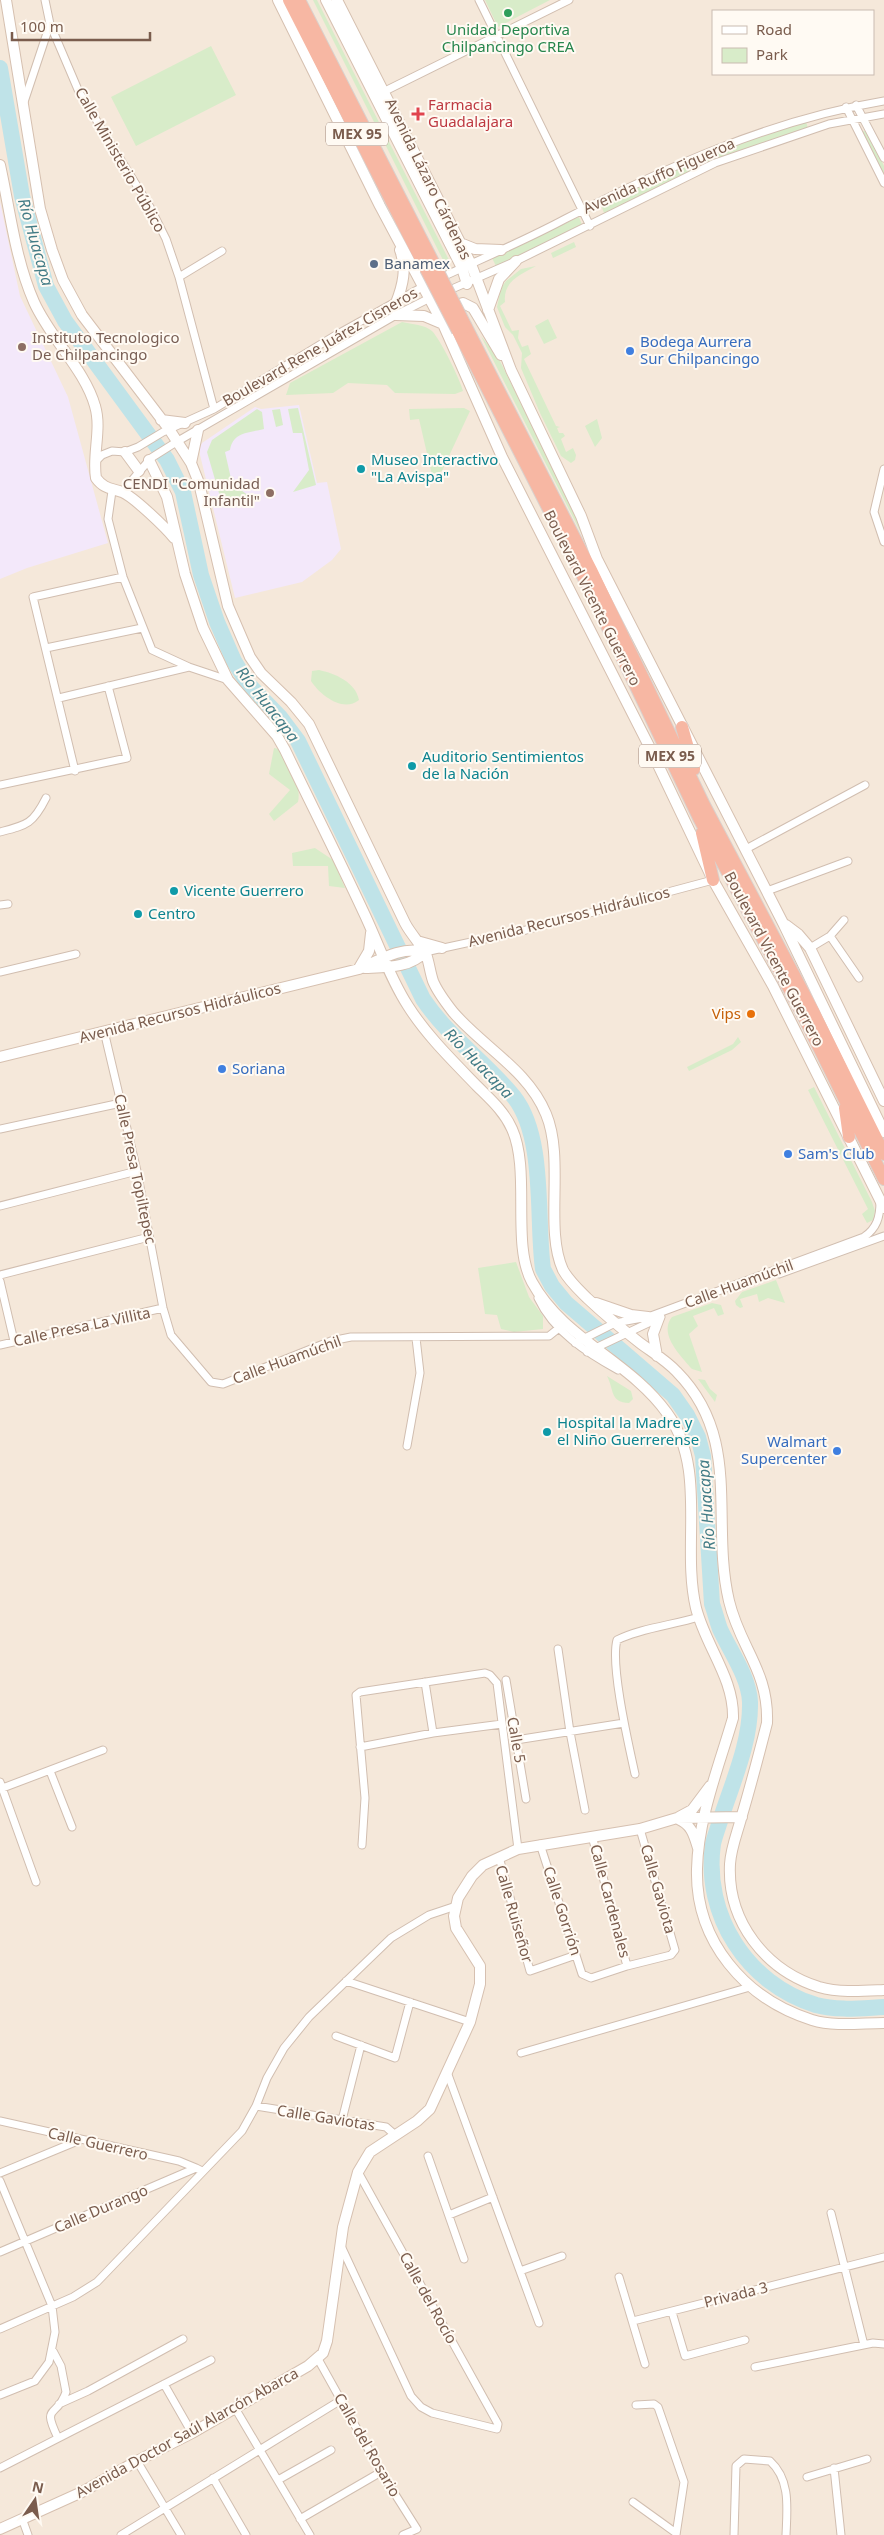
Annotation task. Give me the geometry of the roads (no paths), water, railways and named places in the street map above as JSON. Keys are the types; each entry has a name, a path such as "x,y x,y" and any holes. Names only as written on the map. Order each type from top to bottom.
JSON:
{"highway":[{"name":"Boulevard Vicente Guerrero","path":"289,0 592,572 704,805 813,1011 884,1154"},
{"name":"Boulevard Vicente Guerrero","path":"299,0 430,267"},
{"name":"Boulevard Vicente Guerrero","path":"462,329 593,595 699,818 804,1017 884,1179"},
{"path":"682,727 704,805"},
{"path":"699,818 713,880"},
{"path":"843,1098 849,1137"}],"main road":[{"path":"6,0 40,209 63,280 82,314 191,463 199,483 228,606 250,657 261,673 291,702 309,724 357,828 413,938 425,952 434,983 453,1012 513,1069 540,1101 547,1116 552,1144 557,1236 563,1270 574,1286 615,1324 677,1372 692,1391 713,1428 721,1465 725,1575 729,1600 735,1620 763,1681 768,1702 767,1723 739,1817 733,1846 730,1885 734,1907 745,1929 761,1951 782,1968 821,1987 844,1991 884,1990"},
{"name":"Boulevard Vicente Guerrero","path":"278,0 397,237 430,298 502,457 644,738 713,880 773,986 882,1205"},
{"name":"Avenida Lázaro Cárdenas","path":"326,0 380,94 460,243 471,282"},
{"name":"Avenida Lázaro Cárdenas","path":"337,0 380,94 466,266"},
{"path":"0,165 20,261 34,300 48,330 88,386 96,408 96,478 101,485 117,492 166,527 176,541"},
{"path":"396,303 403,284 404,274 403,257 397,237"},
{"path":"460,243 475,249 501,250"},
{"path":"488,310 499,279 516,261"},
{"name":"Boulevard Vicente Guerrero","path":"471,282 488,310 511,370 581,516 597,559 746,849 884,1132"},
{"path":"396,315 424,316 441,321 444,309 463,303 469,305 511,370"},
{"path":"161,420 185,424"},
{"path":"191,463 198,430"},
{"path":"125,452 139,471"},
{"path":"150,459 168,497 176,541 192,600 228,680 277,736 285,750 337,854 371,930 391,967 394,981 422,1026 500,1109 512,1129 518,1150 524,1250 530,1280 549,1308 579,1340 637,1381 666,1411 682,1441 690,1482 692,1571 698,1616 725,1676 734,1702 733,1718 715,1779 708,1818 698,1849 697,1886 708,1929 722,1957 750,1987 768,2000 812,2020 834,2024 884,2023"},
{"path":"784,925 798,934 810,948 884,1102"},
{"path":"371,930 369,950 359,969 380,973 394,981"},
{"path":"413,938 426,945 442,948"},
{"name":"Avenida Recursos Hidráulicos","path":"0,1057 359,969 391,967 417,961 425,952 413,949 385,957 359,969"},
{"path":"590,1301 631,1315 648,1317"},
{"path":"657,1356 653,1334 659,1318"},
{"path":"318,2359 323,2353 327,2341 340,2246 350,2194 358,2172 370,2152 394,2134 417,2121 430,2109 470,2022 480,1984 480,1966 456,1928 454,1916 458,1898 472,1876 483,1865 518,1849 640,1829 677,1818 692,1810 715,1779"},
{"path":"677,1818 739,1817"},
{"path":"677,1818 686,1822 691,1828 698,1849"},
{"name":"Avenida Doctor Saúl Alarcón Abarca","path":"0,2529 22,2521 82,2492 137,2461 192,2434 318,2359"}],"street":[{"name":"Calle Ministerio Público","path":"45,0 50,24 79,92 150,207 166,239 179,277 214,409"},
{"path":"479,0 590,226"},
{"path":"380,94 569,0"},
{"path":"23,106 50,24"},
{"name":"Avenida Ruffo Figueroa","path":"466,266 714,148 777,126 846,107 884,101"},
{"path":"856,105 884,158"},
{"path":"846,107 884,183"},
{"name":"Avenida Ruffo Figueroa","path":"471,282 590,226 715,163 852,118 884,114"},
{"path":"179,277 222,251"},
{"name":"Boulevard Rene Juárez Cisneros","path":"96,461 102,455 112,451 125,452 142,445 166,430 185,424 214,409 424,286 466,266"},
{"name":"Boulevard Rene Juárez Cisneros","path":"117,492 150,459 175,443 396,315 430,298 471,282"},
{"path":"884,469 874,512 884,542"},
{"path":"117,492 108,519 123,577 152,650 189,667 228,680"},
{"path":"75,771 59,698 33,598 123,577"},
{"path":"46,648 142,628"},
{"path":"59,698 189,667"},
{"path":"0,785 75,771 127,758 108,686"},
{"path":"746,849 865,785"},
{"path":"0,832 29,823 36,817 46,798"},
{"path":"767,891 848,861"},
{"name":"Avenida Recursos Hidráulicos","path":"425,952 535,928 713,880"},
{"path":"810,948 830,936 844,920"},
{"path":"830,936 859,978"},
{"path":"0,972 76,954"},
{"name":"Calle Presa Topiltepec","path":"104,1031 137,1171 163,1308 171,1335 211,1382 223,1384"},
{"path":"0,1129 121,1103"},
{"path":"0,1206 137,1171"},
{"name":"Calle Huamúchil","path":"579,1340 615,1324 648,1317 864,1237 873,1231 879,1220 882,1205"},
{"name":"Calle Huamúchil","path":"591,1350 659,1318 884,1236"},
{"path":"0,1275 149,1237"},
{"path":"530,1280 544,1310 559,1328 579,1340"},
{"path":"0,1281 14,1342"},
{"name":"Calle Presa La Villita","path":"0,1345 163,1308"},
{"name":"Calle Huamúchil","path":"223,1384 331,1341 351,1337 549,1336 559,1328"},
{"path":"407,1446 420,1373 416,1338"},
{"path":"635,1774 624,1723 616,1662 615,1648 618,1640 638,1632 672,1626 698,1616"},
{"path":"558,1649 570,1732 585,1810"},
{"path":"362,1845 365,1798 356,1695 360,1692 485,1673 490,1675 497,1683 518,1849"},
{"name":"Calle 5","path":"506,1680 526,1799"},
{"path":"425,1682 432,1733"},
{"path":"516,1740 624,1723"},
{"path":"360,1747 432,1733 502,1724"},
{"path":"36,1882 1,1786 50,1771 103,1750"},
{"path":"50,1771 72,1827"},
{"name":"Calle Gaviota","path":"627,1966 671,1955 675,1950 640,1829"},
{"name":"Calle Cardenales","path":"592,1836 627,1966"},
{"name":"Calle Gorrión","path":"540,1844 582,1974 591,1978 627,1966"},
{"name":"Calle Ruiseñor","path":"499,1857 530,1971 576,1955"},
{"path":"0,2329 73,2297 97,2282 199,2170 242,2130 256,2106 267,2078 284,2048 309,2017 391,1938 429,1915 456,1906"},
{"path":"346,1981 470,2022"},
{"path":"521,2053 750,1987"},
{"path":"336,2036 395,2058 410,2002"},
{"path":"342,2120 361,2045"},
{"path":"448,2072 539,2323"},
{"name":"Calle Gaviotas","path":"256,2106 386,2127 394,2134"},
{"name":"Calle Guerrero","path":"0,2121 179,2162 199,2170"},
{"path":"0,2173 80,2140"},
{"path":"428,2156 464,2259"},
{"name":"Calle Durango","path":"0,2252 199,2170"},
{"name":"Calle del Rocío","path":"340,2246 411,2396 421,2407 432,2414 494,2430 498,2424 358,2172"},
{"path":"0,2181 52,2306 55,2332 50,2362 35,2381 0,2395"},
{"path":"449,2215 493,2197"},
{"path":"831,2213 864,2345"},
{"path":"520,2271 562,2256"},
{"name":"Privada 3","path":"633,2321 884,2257"},
{"path":"619,2277 645,2364"},
{"path":"672,2312 685,2356 745,2340"},
{"path":"59,2404 88,2391 183,2339"},
{"path":"755,2367 864,2345 884,2344"},
{"path":"53,2352 61,2366 66,2392 51,2413 49,2420 58,2438"},
{"name":"Calle del Rosario","path":"318,2359 381,2472 417,2529 403,2535"},
{"path":"0,2468 211,2360"},
{"path":"164,2384 192,2434"},
{"path":"121,2535 341,2400"},
{"path":"633,2502 676,2534 684,2482 680,2466 673,2454 658,2407 654,2404 636,2405"},
{"path":"235,2408 261,2449 310,2535"},
{"path":"278,2480 331,2450"},
{"path":"734,2535 736,2466 744,2459 770,2461 775,2465 787,2492 786,2535"},
{"path":"806,2477 866,2459"},
{"path":"137,2461 181,2535"},
{"path":"834,2468 841,2535"},
{"path":"300,2520 381,2472"},
{"path":"213,2478 246,2535"},
{"path":"22,2521 28,2535"}],"waterway":[{"name":"Río Huacapa","path":"0,68 22,196 46,286 65,321 167,460 183,492 201,575 217,622 234,661 248,684 280,717 298,741 423,999 444,1026 503,1084 514,1097 524,1114 531,1134 538,1180 543,1269 552,1286 566,1303 673,1395 687,1415 698,1437 703,1456 712,1604 720,1629 743,1674 750,1702 750,1716 745,1745 713,1844 712,1870 715,1896 723,1921 735,1943 750,1964 769,1981 791,1995 816,2005 833,2008 884,2007"}],"place":[{"name":"Unidad Deportiva Chilpancingo CREA","path":"508,13"},
{"name":"Farmacia Guadalajara","path":"418,114"},
{"name":"Banamex","path":"374,264"},
{"name":"Instituto Tecnologico De Chilpancingo","path":"22,347"},
{"name":"Bodega Aurrera Sur Chilpancingo","path":"630,351"},
{"name":"Museo Interactivo \"La Avispa\"","path":"361,469"},
{"name":"CENDI \"Comunidad Infantil\"","path":"270,493"},
{"name":"Auditorio Sentimientos de la Nación","path":"412,766"},
{"name":"Vicente Guerrero","path":"174,891"},
{"name":"Centro","path":"138,914"},
{"name":"Vips","path":"751,1014"},
{"name":"Soriana","path":"222,1069"},
{"name":"Sam's Club","path":"788,1154"},
{"name":"Hospital la Madre y el Niño Guerrerense","path":"547,1432"},
{"name":"Walmart Supercenter","path":"837,1451"}]}
